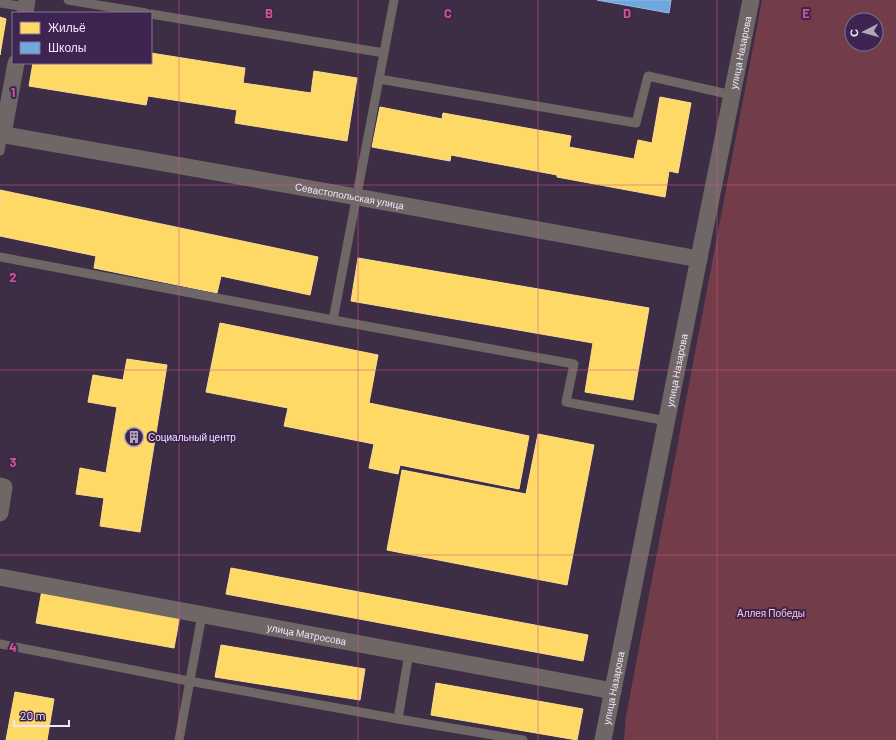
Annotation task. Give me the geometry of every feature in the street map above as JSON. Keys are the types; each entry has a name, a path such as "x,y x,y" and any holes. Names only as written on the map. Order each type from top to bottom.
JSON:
{"street":[{"name":"улица Назарова","path":"603,740 751,0"},
{"path":"1,140 16,64"},
{"name":"Севастопольская улица","path":"1,140 357,197 699,259"},
{"path":"0,486 4,487 0,513"},
{"name":"улица Матросова","path":"0,577 613,691"}],"lane":[{"path":"68,0 140,12"},
{"path":"333,320 394,0"},
{"path":"0,3 26,7"},
{"path":"152,14 384,53"},
{"path":"379,79 636,123 648,76 732,95"},
{"path":"0,257 574,364 566,402 667,421"},
{"path":"179,740 202,615"},
{"path":"0,644 189,681 516,739"},
{"path":"398,719 409,653"}],"green space":[{"name":"Аллея Победы","path":"762,0 896,0 896,740 624,740 626,716"}],"building: Жильё":[{"path":"0,17 6,19 0,55"},
{"path":"152,53 245,68 243,83 311,93 314,71 357,78 347,141 235,123 237,110 148,96 146,105 29,86 33,64 152,64"},
{"path":"660,97 691,103 678,173 669,171 665,197 451,155 450,161 372,147 380,107 442,119 443,113 571,136 569,147 634,159 638,140 652,143"},
{"path":"0,190 318,257 310,295 221,276 217,293 94,268 96,256 0,236"},
{"path":"358,258 649,308 633,400 585,392 593,343 351,301"},
{"path":"220,323 378,355 369,403 529,436 519,489 400,465 398,474 369,468 374,444 284,426 288,408 206,392"},
{"name":"Социальный центр","path":"127,359 167,365 140,532 100,526 104,498 76,494 80,468 106,473 117,407 88,402 93,375 123,380"},
{"path":"538,434 594,445 567,585 387,550 402,470 526,494"},
{"path":"231,568 588,635 583,661 226,594"},
{"path":"42,590 180,615 174,648 36,623"},
{"path":"221,645 365,669 360,700 215,677"},
{"path":"436,683 583,709 577,740 431,715"},
{"path":"15,692 54,699 47,740 6,740"}],"building: Школы":[{"path":"597,0 671,0 669,13"}],"place":[{"name":"Социальный центр","path":"134,437"}]}
